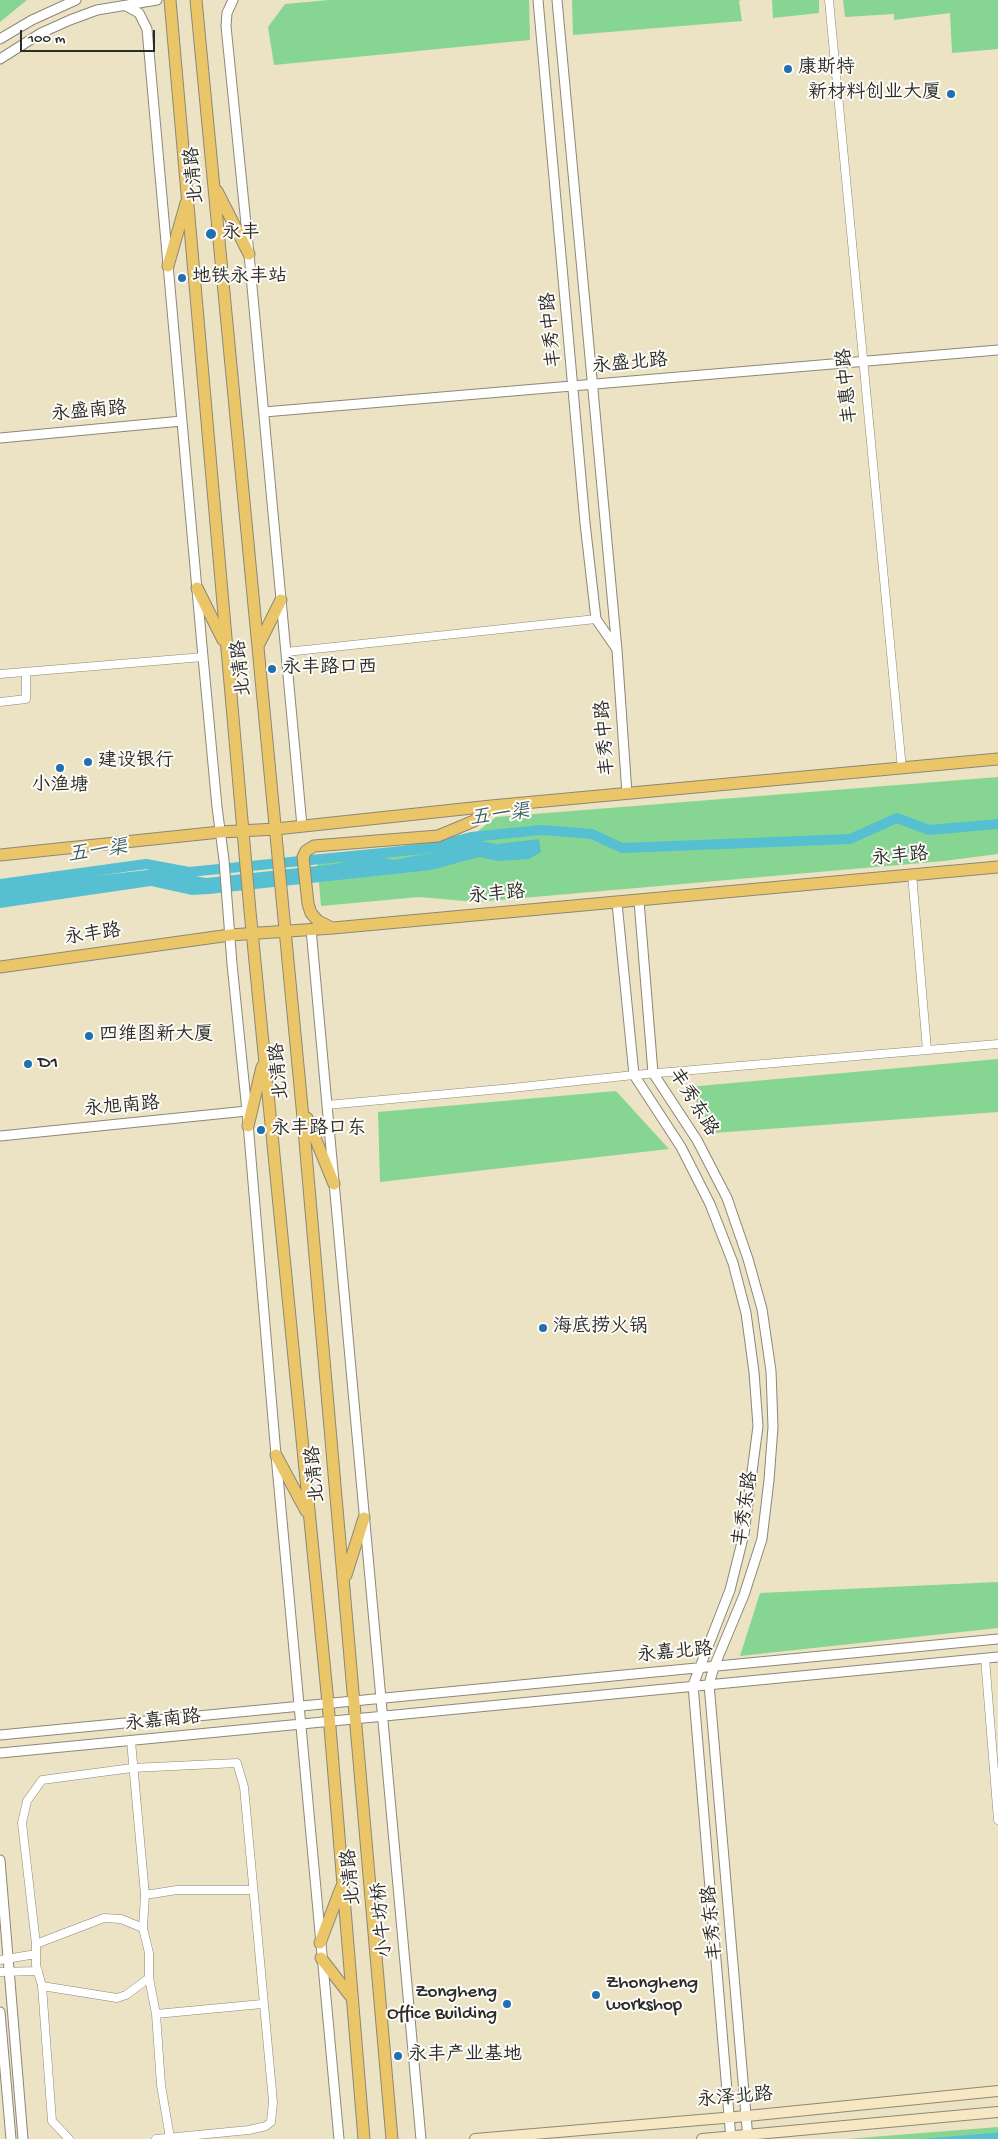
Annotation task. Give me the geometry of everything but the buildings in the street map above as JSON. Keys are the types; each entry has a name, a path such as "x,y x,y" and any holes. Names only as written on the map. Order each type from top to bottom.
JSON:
{"main road":[{"name":"北清路","path":"170,0 252,934 330,1721 364,2139"},
{"name":"北清路","path":"196,0 279,853 392,2139"},
{"path":"214,184 250,254"},
{"path":"168,266 187,197"},
{"path":"197,588 226,646"},
{"path":"258,646 281,600"},
{"path":"0,856 220,832 276,829 491,806 998,759"},
{"path":"333,928 318,921 311,913 308,904 303,857 306,851 314,846 438,836 474,821 491,806"},
{"name":"永丰路","path":"0,967 230,935 333,928 617,903 998,867"},
{"path":"248,1126 264,1058"},
{"path":"302,1107 334,1184"},
{"path":"276,1455 310,1517"},
{"path":"344,1579 364,1518"},
{"path":"320,1944 343,1884"},
{"path":"321,1958 352,1998"},
{"name":"永泽北路","path":"475,2139 747,2116 998,2091"},
{"name":"永泽北路","path":"702,2139 748,2137 998,2112"}],"street":[{"path":"0,39 32,20 76,0"},
{"path":"0,58 41,34 97,10 157,0"},
{"path":"233,0 226,12 226,26 250,254 302,826"},
{"name":"丰秀中路","path":"538,0 585,523 596,619 617,650"},
{"name":"丰秀中路","path":"557,0 617,650 627,794"},
{"name":"丰惠中路","path":"829,0 902,768"},
{"name":"北清路","path":"126,6 139,13 147,29 203,657 229,911 338,2139"},
{"name":"永盛北路","path":"264,412 998,350"},
{"name":"永盛南路","path":"0,438 182,421"},
{"path":"286,652 596,619"},
{"path":"0,674 203,657"},
{"path":"0,702 26,699 26,672"},
{"path":"912,874 927,1050"},
{"name":"丰秀东路","path":"639,901 653,1073 697,1140 727,1198 748,1259 762,1309 771,1371 772,1444 762,1539 744,1596 714,1667 709,1684 748,2137"},
{"name":"丰秀东路","path":"617,903 634,1075 681,1147 710,1204 733,1263 744,1305 754,1372 758,1426 753,1479 744,1534 730,1590 693,1684 731,2138"},
{"path":"311,929 381,1697"},
{"path":"327,1105 653,1073 998,1044"},
{"name":"永旭南路","path":"0,1136 247,1111"},
{"name":"永嘉北路","path":"328,1703 998,1639"},
{"name":"永嘉北路","path":"330,1721 693,1684 998,1657"},
{"path":"984,1658 998,1820"},
{"name":"小牛坊桥","path":"381,1697 421,2139"},
{"name":"永嘉南路","path":"0,1735 328,1703"},
{"name":"永嘉南路","path":"0,1753 330,1721"},
{"path":"131,1741 145,1895 143,1928 149,1953 149,1978 156,2014 161,2085 170,2138"},
{"path":"69,2139 52,2122 42,1986 38,1971 22,1823 27,1801 42,1780 132,1768 237,1763 244,1786 262,2004 273,2102 271,2122 266,2126 249,2130 156,2139"},
{"path":"0,1860 4,1972 23,2139"},
{"path":"145,1895 177,1890 252,1890"},
{"path":"36,1944 104,1918 121,1919 143,1928"},
{"path":"4,1958 36,1954"},
{"path":"4,1972 38,1971"},
{"path":"42,1986 117,1998 126,1995 149,1978"},
{"path":"156,2014 262,2004"},
{"path":"0,2012 11,2139"}],"green space":[{"path":"0,0 27,0 0,22"},
{"path":"329,0 529,0 530,40 274,65 268,27 285,4"},
{"path":"572,0 741,0 739,1 742,21 573,35"},
{"path":"772,0 819,0 819,13 773,18"},
{"path":"843,0 998,0 998,49 952,53 950,13 894,20 894,14 845,17"},
{"path":"998,777 998,854 944,861 477,902 419,897 321,906 317,860 474,834 496,817"},
{"path":"998,1059 998,1112 714,1133 688,1087"},
{"path":"616,1091 669,1149 380,1182 378,1112"},
{"path":"998,1582 998,1628 740,1656 760,1593"},
{"path":"998,2127 998,2139 846,2139"}],"water":[{"path":"469,839 497,844 539,839 541,852 529,859 498,861 479,857 431,870 209,894 192,895 151,886 0,908 0,888 31,883 156,869 206,878 335,864 374,856 394,860 430,853"},
{"path":"998,2132 998,2139 919,2139 993,2133"}],"waterway":[{"name":"五一渠","path":"0,884 146,864 189,872 423,849 471,837 541,830 592,834 622,848 850,839 897,818 929,830 998,824"}],"place":[{"name":"康斯特","path":"788,69"},
{"name":"新材料创业大厦","path":"951,94"},
{"name":"永丰","path":"211,234"},
{"name":"地铁永丰站","path":"182,278"},
{"name":"永丰路口西","path":"272,669"},
{"name":"建设银行","path":"88,762"},
{"name":"小渔塘","path":"60,768"},
{"name":"四维图新大厦","path":"89,1036"},
{"name":"D1","path":"28,1064"},
{"name":"永丰路口东","path":"261,1130"},
{"name":"海底捞火锅","path":"543,1328"},
{"name":"Zhongheng workshop","path":"596,1995"},
{"name":"Zongheng Office Building","path":"507,2004"},
{"name":"永丰产业基地","path":"398,2056"}]}
